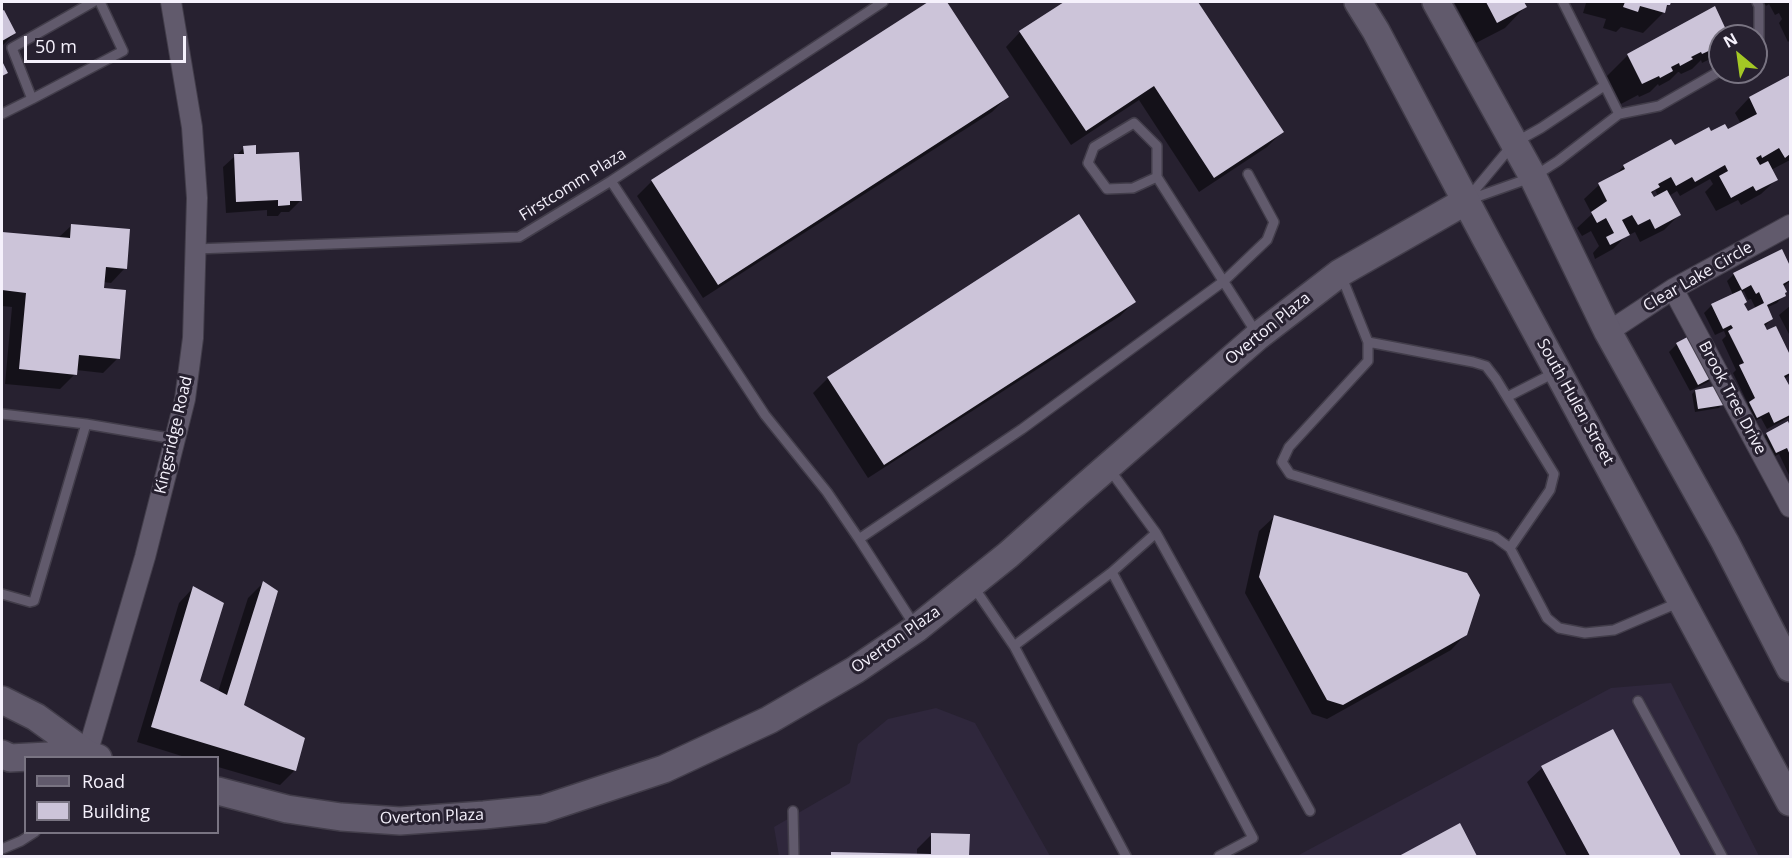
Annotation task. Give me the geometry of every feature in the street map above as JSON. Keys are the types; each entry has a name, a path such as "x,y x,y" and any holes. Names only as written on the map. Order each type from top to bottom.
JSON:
{"main road":[{"name":"South Hulen Street","path":"1358,2 1376,31 1683,600 1781,774 1791,802"},
{"path":"1436,2 1533,177 1608,332 1788,654"},
{"name":"Overton Plaza","path":"219,791 341,818 400,821 543,808 663,769 770,720 855,670 917,628 1008,555 1258,336 1340,273 1466,201"},
{"path":"2,700 36,717 90,756"},
{"path":"2,754 10,758 24,758"}],"street":[{"name":"Kingsridge Road","path":"90,756 145,557 185,399 193,338 197,198 192,127 171,2"},
{"name":"Clear Lake Circle","path":"1608,332 1673,289 1791,225"},
{"name":"Brook Tree Drive","path":"1673,289 1791,507"}],"lane":[{"path":"32,99 12,48 93,2"},
{"path":"2,114 123,51 100,2"},
{"name":"Firstcomm Plaza","path":"196,249 519,237 611,181 883,2"},
{"path":"1563,2 1619,114"},
{"path":"1757,2 1759,24"},
{"path":"1466,201 1533,177 1558,161 1619,114 1659,106 1708,78"},
{"path":"1466,201 1514,143 1604,86"},
{"path":"1157,177 1133,188 1107,189 1088,163 1094,147 1134,123 1157,146 1157,177 1258,336"},
{"path":"859,539 1022,429 1224,281 1267,240 1274,222 1248,174"},
{"path":"611,181 765,415 827,492 917,628"},
{"path":"1340,273 1368,342 1368,361 1289,447 1282,462 1290,474 1496,537 1510,548 1547,618 1559,628 1585,633 1614,630 1683,600"},
{"path":"1368,342 1486,366 1554,474 1550,490 1510,548"},
{"path":"1507,397 1558,371"},
{"path":"2,414 86,424 175,439"},
{"path":"2,594 30,602 34,601 86,424"},
{"path":"1108,466 1156,533 1310,811"},
{"path":"1014,646 1112,572 1156,533"},
{"path":"1112,572 1253,838 1219,856"},
{"path":"972,584 1014,646 1126,856"},
{"path":"1638,701 1722,856"},
{"path":"793,811 794,856"},
{"path":"2,849 32,834"}],"shaded area":[{"path":"1671,683 1759,856 1297,856 1611,688"},
{"path":"936,708 975,723 1050,856 779,856 774,827 850,783 858,744 888,719"}],"building":[{"path":"928,2 947,2 1009,97 718,285 651,180"},
{"path":"1064,2 1198,2 1284,132 1214,178 1154,86 1086,131 1019,31"},
{"path":"1486,2 1524,2 1527,7 1497,23"},
{"path":"1625,2 1671,2 1667,5 1665,13 1640,6 1638,12 1623,7"},
{"path":"1715,6 1723,24 1708,24 1708,51 1691,57 1693,59 1680,66 1679,63 1671,67 1673,71 1660,78 1659,76 1642,84 1627,54"},
{"path":"4,10 16,33 2,41 2,11"},
{"path":"2,61 8,73 2,76"},
{"path":"1790,75 1790,154 1785,158 1779,148 1762,158 1761,155 1756,158 1760,165 1768,161 1778,180 1756,191 1753,186 1731,198 1719,176 1728,171 1725,165 1695,182 1692,177 1676,186 1671,177 1658,184 1660,187 1651,192 1654,197 1667,190 1681,215 1655,229 1650,219 1638,225 1632,215 1622,220 1630,235 1610,245 1606,237 1614,233 1606,218 1597,223 1591,212 1607,201 1598,183 1625,169 1623,165 1671,139 1675,145 1709,127 1711,131 1725,124 1728,129 1757,114 1749,97"},
{"path":"256,145 256,154 299,152 302,201 290,201 290,205 278,206 278,200 236,202 234,154 244,154 243,146"},
{"path":"1079,214 1136,302 884,465 827,377"},
{"path":"71,224 130,229 127,269 106,267 104,288 126,290 120,359 79,355 77,375 19,369 26,293 2,290 2,232 70,238"},
{"path":"1782,249 1790,266 1790,280 1783,284 1787,292 1786,296 1767,305 1773,319 1764,324 1767,330 1776,326 1790,355 1790,373 1784,376 1790,384 1790,415 1774,423 1769,412 1757,418 1749,402 1755,398 1739,365 1744,363 1728,331 1733,328 1731,325 1723,329 1711,304 1741,290 1747,302 1744,304 1748,311 1764,303 1759,292 1756,294 1751,285 1742,290 1733,273"},
{"path":"1695,333 1717,375 1698,385 1676,343"},
{"path":"1720,385 1724,405 1698,409 1695,390"},
{"path":"1788,421 1790,455 1787,448 1776,453 1766,433"},
{"path":"1274,515 1467,573 1480,595 1467,635 1343,705 1327,700 1259,577"},
{"path":"263,581 278,591 244,705 305,738 296,771 151,727 193,586 224,603 200,681 227,695"},
{"path":"1613,729 1681,856 1590,856 1541,766"},
{"path":"1460,823 1477,856 1399,856"},
{"path":"931,833 970,834 969,856 831,856 831,852 931,854"}]}
